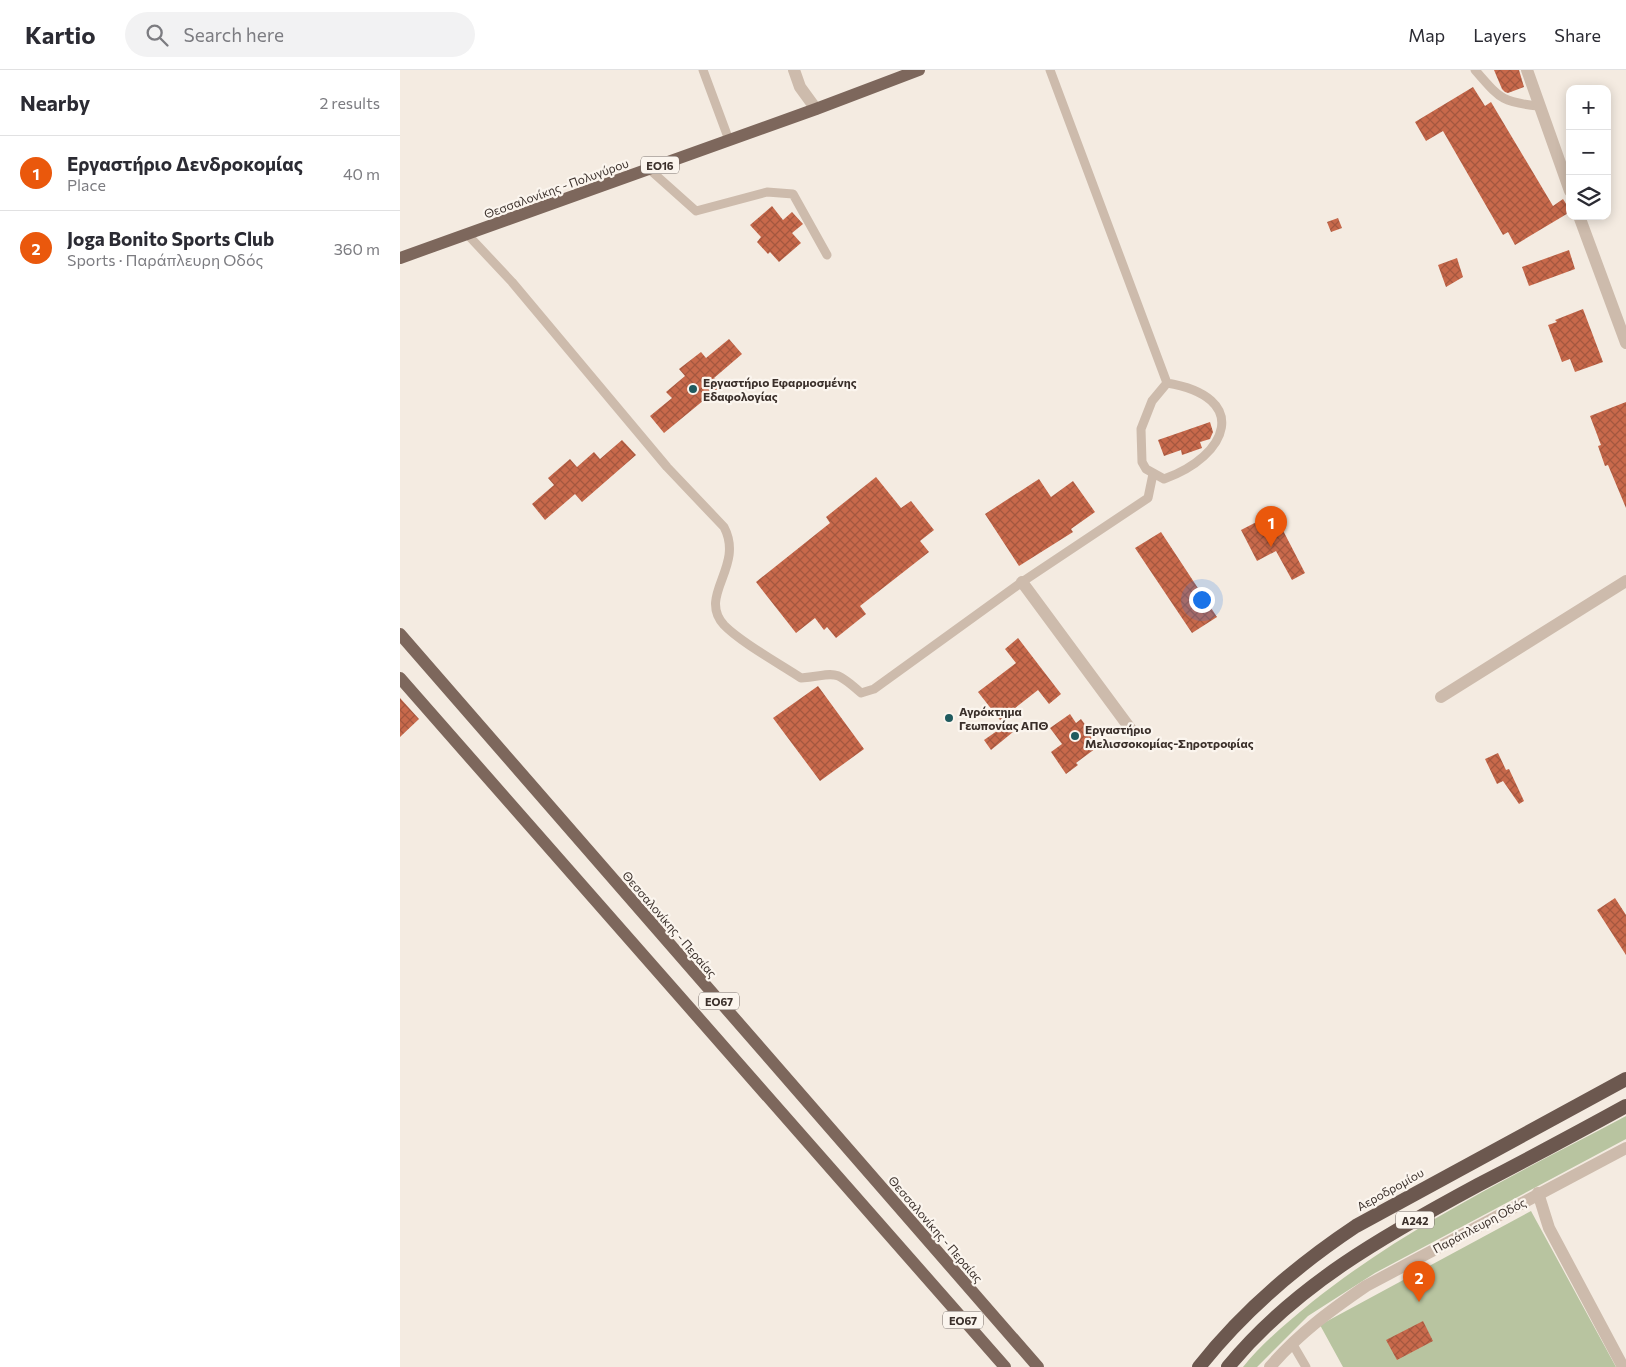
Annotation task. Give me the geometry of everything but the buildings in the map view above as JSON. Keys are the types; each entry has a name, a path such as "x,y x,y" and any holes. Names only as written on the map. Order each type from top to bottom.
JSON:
{"highway":[{"name":"Αεροδρομίου","path":"1199,1367 1238,1320 1265,1295 1291,1272 1348,1231 1394,1203 1626,1079"},
{"name":"Α242","path":"1228,1367 1279,1314 1324,1277 1359,1253 1444,1203 1626,1106"}],"main road":[{"name":"Θεσσαλονίκης - Πολυγύρου","path":"400,258 816,109 918,70"},
{"name":"Θεσσαλονίκης - Περαίας","path":"400,634 1038,1367"},
{"name":"ΕΟ67","path":"400,678 1005,1367"}],"street":[{"path":"794,70 800,87 816,109"},
{"path":"1527,70 1538,106 1566,180"},
{"path":"1580,220 1626,343"},
{"path":"1441,697 1626,581"},
{"path":"1022,582 1132,731"},
{"name":"Παράπλευρη Οδός","path":"1270,1367 1292,1343 1330,1310 1366,1286 1538,1193 1626,1148"},
{"path":"1538,1193 1549,1228 1623,1367"}],"lane":[{"path":"703,70 729,140"},
{"path":"1050,70 1167,383"},
{"path":"1475,70 1502,99 1511,103 1538,106"},
{"path":"649,169 696,211 767,192 793,194 827,255"},
{"path":"467,234 512,282 667,467 724,527 730,538 729,559 724,577 715,594 716,608 723,624 800,678 828,673 844,678 861,693 868,692 1022,582 1148,498 1153,474"},
{"path":"1167,383 1192,388 1211,400 1222,419 1222,432 1210,452 1186,471 1164,479 1146,469 1142,462 1141,429 1152,401 1167,383"},
{"path":"1292,1343 1306,1367"}],"green space":[{"path":"1626,1116 1626,1139 1375,1273 1308,1316 1257,1367 1243,1367 1267,1341 1312,1302 1386,1249 1464,1202"},
{"path":"1531,1211 1616,1367 1343,1367 1320,1325"}],"place":[{"name":"Εργαστήριο Εφαρμοσμένης Εδαφολογίας","path":"693,389"},
{"name":"Εργαστήριο Δενδροκομίας","path":"1271,547"},
{"name":"Αγρόκτημα Γεωπονίας ΑΠΘ","path":"949,718"},
{"name":"Εργαστήριο Μελισσοκομίας-Σηροτροφίας","path":"1075,736"},
{"name":"Joga Bonito Sports Club","path":"1419,1302"}]}
